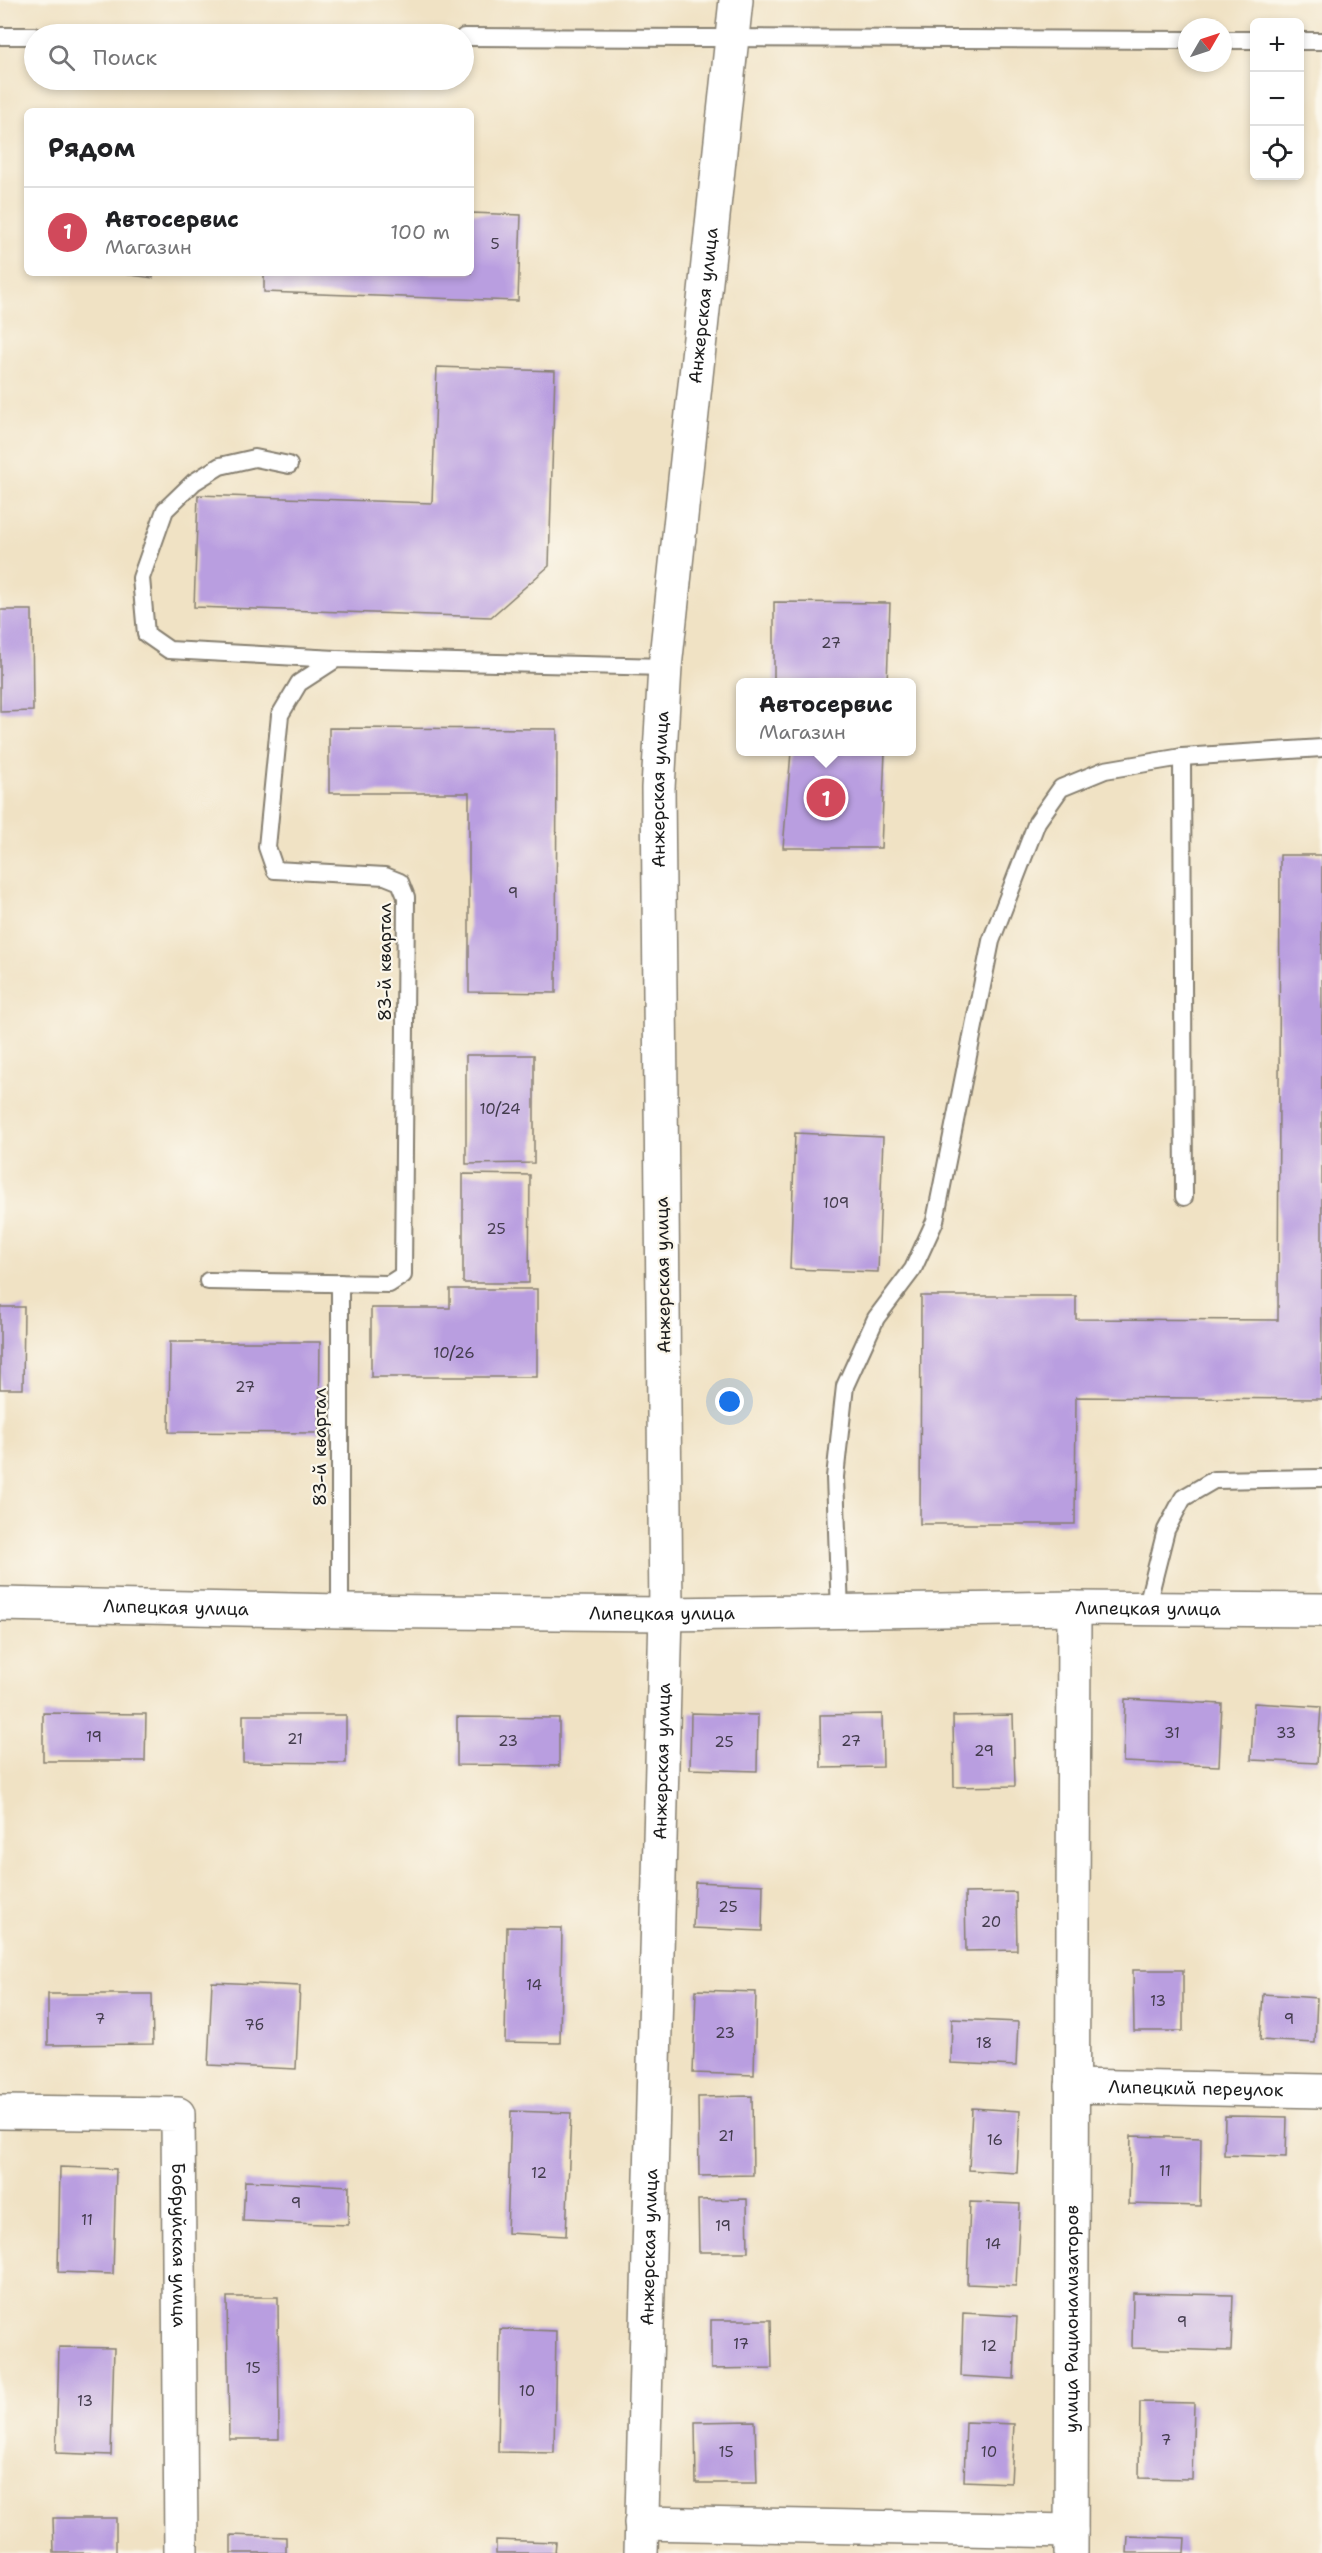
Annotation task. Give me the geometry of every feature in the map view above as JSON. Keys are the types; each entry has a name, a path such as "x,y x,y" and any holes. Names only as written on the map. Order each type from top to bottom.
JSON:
{"street":[{"name":"Анжерская улица","path":"641,2538 666,1614 658,788 665,667 736,0"},
{"name":"Липецкая улица","path":"0,1604 340,1611 666,1614 1074,1608 1322,1610"},
{"name":"улица Рационализаторов","path":"1071,2542 1074,1608"},
{"name":"Липецкий переулок","path":"1072,2086 1322,2091"},
{"name":"Бобруйская улица","path":"0,2112 178,2114 181,2553"},
{"path":"641,2538 1071,2542"}],"lane":[{"path":"0,36 24,36"},
{"path":"474,37 1178,40"},
{"path":"1232,40 1250,40"},
{"path":"1304,41 1322,41"},
{"path":"289,465 255,458 220,466 194,482 165,510 141,578 146,634 169,650 336,659 665,667"},
{"name":"83-й квартал","path":"207,1281 389,1284 403,1275 406,897 400,882 385,876 275,870 267,847 280,715 299,683 336,659"},
{"path":"840,1612 835,1477 845,1386 876,1318 913,1269 935,1221 991,941 1037,822 1061,788 1105,770 1182,757 1322,748"},
{"path":"1182,757 1184,1197"},
{"name":"83-й квартал","path":"340,1283 340,1611"},
{"path":"1146,1609 1166,1530 1183,1498 1214,1480 1322,1478"}],"building":[{"path":"474,213 521,215 518,301 264,292 264,276 474,276"},
{"path":"437,367 555,371 549,566 491,617 194,607 198,495 432,503"},
{"path":"774,602 890,603 887,678 774,678"},
{"path":"0,610 32,610 33,711 0,712"},
{"path":"329,728 557,729 556,993 469,992 469,793 329,793"},
{"path":"791,756 885,756 881,848 783,848"},
{"path":"1280,855 1322,855 1322,1399 1076,1397 1075,1524 920,1524 921,1296 1076,1296 1076,1319 1278,1320"},
{"path":"466,1055 534,1055 534,1163 466,1164"},
{"path":"795,1133 883,1137 878,1272 790,1269"},
{"path":"463,1174 530,1175 529,1283 463,1283"},
{"path":"450,1289 537,1289 537,1377 371,1377 371,1308 450,1308"},
{"path":"0,1307 24,1307 23,1389 0,1389"},
{"path":"170,1342 320,1342 319,1433 169,1432"},
{"path":"1125,1699 1222,1704 1219,1766 1123,1762"},
{"path":"1254,1703 1321,1707 1317,1763 1251,1760"},
{"path":"43,1713 146,1714 145,1761 43,1761"},
{"path":"691,1713 758,1715 757,1771 690,1769"},
{"path":"882,1714 883,1767 821,1768 820,1715"},
{"path":"243,1715 346,1715 346,1763 243,1762"},
{"path":"1013,1715 1015,1786 954,1787 953,1716"},
{"path":"457,1717 559,1718 559,1766 457,1765"},
{"path":"695,1882 763,1885 762,1931 693,1928"},
{"path":"1016,1892 1017,1950 966,1951 965,1893"},
{"path":"507,1927 562,1928 560,2043 505,2042"},
{"path":"1133,1970 1183,1970 1183,2031 1134,2031"},
{"path":"212,1982 300,1986 296,2069 208,2065"},
{"path":"696,1990 756,1992 754,2075 693,2073"},
{"path":"48,1994 152,1994 153,2044 48,2045"},
{"path":"1263,1994 1317,1998 1315,2043 1260,2040"},
{"path":"952,2019 1018,2022 1016,2066 951,2063"},
{"path":"752,2096 753,2175 699,2176 698,2097"},
{"path":"972,2108 1020,2111 1017,2173 969,2170"},
{"path":"511,2111 571,2113 566,2236 507,2233"},
{"path":"1225,2116 1287,2117 1286,2157 1224,2155"},
{"path":"1131,2136 1201,2138 1200,2206 1129,2204"},
{"path":"60,2167 116,2169 113,2274 58,2272"},
{"path":"245,2181 349,2186 348,2225 243,2221"},
{"path":"747,2199 748,2252 699,2252 698,2200"},
{"path":"970,2202 1020,2204 1016,2286 967,2284"},
{"path":"1133,2293 1233,2295 1231,2351 1132,2348"},
{"path":"227,2297 278,2297 279,2439 229,2439"},
{"path":"963,2313 1017,2316 1014,2379 961,2376"},
{"path":"711,2320 771,2320 772,2368 711,2369"},
{"path":"500,2329 556,2331 554,2453 498,2452"},
{"path":"59,2347 114,2348 111,2455 56,2453"},
{"path":"1140,2402 1194,2403 1192,2479 1139,2478"},
{"path":"755,2421 757,2483 696,2483 695,2422"},
{"path":"966,2422 1014,2424 1011,2483 964,2481"},
{"path":"53,2518 116,2518 116,2553 54,2553"},
{"path":"231,2535 286,2537 286,2553 231,2553"},
{"path":"1128,2536 1185,2538 1184,2553 1127,2553"},
{"path":"496,2540 556,2542 555,2553 496,2553"}],"place":[{"name":"Автосервис","path":"826,798"}]}
